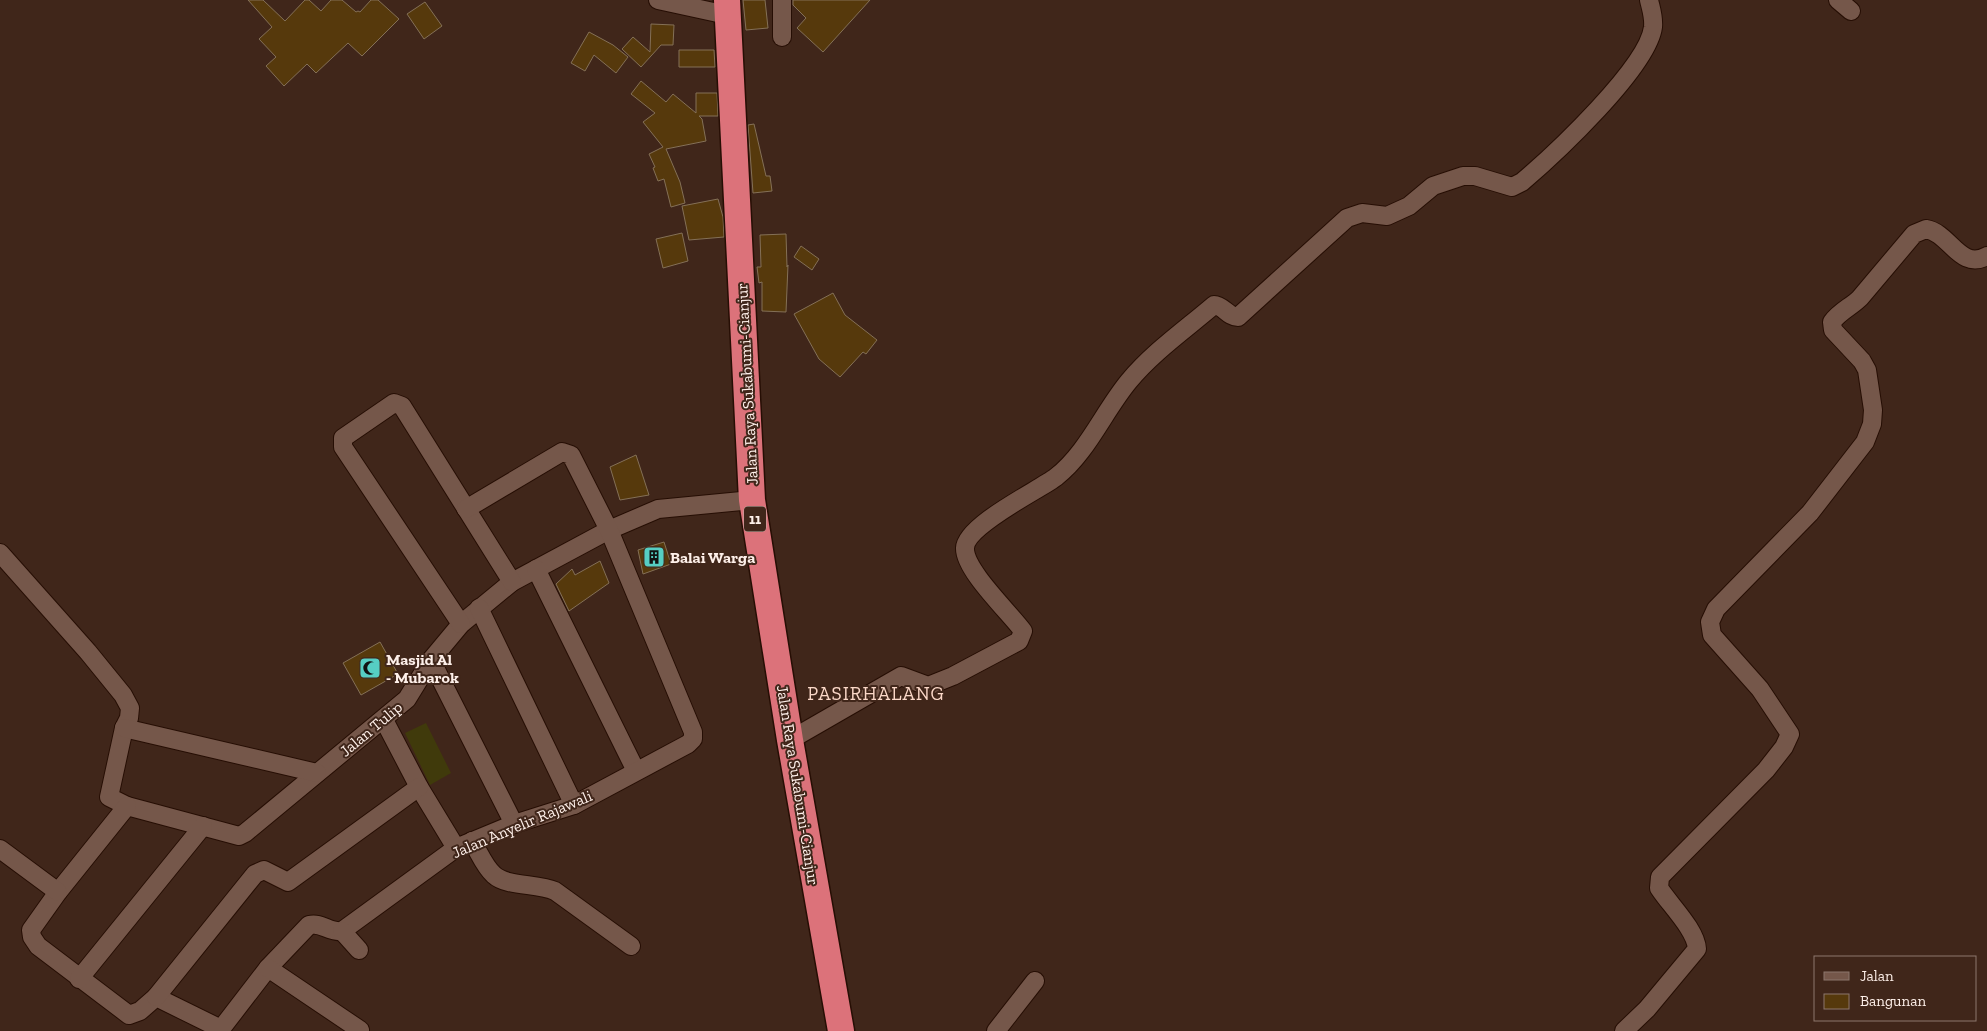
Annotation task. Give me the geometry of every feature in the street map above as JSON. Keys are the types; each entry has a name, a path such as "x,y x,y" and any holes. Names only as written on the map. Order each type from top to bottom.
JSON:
{"highway":[{"name":"Jalan Raya Sukabumi-Cianjur","path":"727,8 752,500 790,740 841,1031"}],"street":[{"path":"658,0 727,8"},
{"path":"782,0 782,37"},
{"path":"790,740 900,676 928,686 953,676 1019,641 1023,631 987,589 968,559 965,546 968,539 1003,510 1054,479 1070,464 1130,380 1214,305 1218,305 1233,317 1238,317 1347,218 1362,213 1388,216 1409,206 1433,186 1463,176 1475,176 1512,188 1522,182 1620,85 1642,54 1649,38 1653,14 1649,0"},
{"path":"1624,1031 1653,1003 1698,949 1697,942 1659,888 1660,878 1766,770 1784,747 1790,734 1760,690 1712,635 1710,622 1716,609 1810,513 1865,442 1872,424 1873,410 1867,370 1862,361 1833,330 1832,322 1837,315 1860,298 1914,234 1926,229 1938,233 1966,259 1975,260 1987,256"},
{"path":"461,624 344,447 343,438 394,403 402,406 512,582"},
{"name":"Jalan Anyelir Rajawali","path":"342,931 456,848 514,824 574,805 688,744 693,739 693,732 609,530 571,455 562,452 466,509"},
{"name":"Jalan Tulip","path":"127,806 239,836 245,834 317,773 384,720 406,699 431,660 461,624 512,582 609,530 658,509 752,500"},
{"path":"0,553 123,695 130,708 129,718 124,728 108,794 111,799 127,806 58,892 31,930 32,937 38,946 78,979 129,1015 140,1011 156,997 255,874 264,870 288,882 419,787"},
{"path":"536,569 636,771"},
{"path":"479,608 574,805"},
{"path":"431,660 514,824"},
{"path":"384,720 419,787 456,848"},
{"path":"124,728 317,773"},
{"path":"78,979 203,826"},
{"path":"472,841 488,868 501,880 544,886 555,891 631,946"},
{"path":"0,849 58,892"},
{"path":"156,997 223,1030 268,968 309,925 319,924 334,932 342,931 359,950"},
{"path":"268,968 360,1030"},
{"path":"996,1031 1035,981"}],"shaded area":[{"path":"426,723 451,773 430,785 405,733"}],"building":[{"path":"248,0 263,0 285,21 305,0 309,0 321,11 331,0 342,0 356,12 360,12 371,0 378,0 399,19 362,56 348,43 316,73 307,64 284,86 266,66 276,57 259,39 272,27"},
{"path":"743,0 765,0 768,28 746,30"},
{"path":"793,0 870,0 823,52 797,28 806,18 793,5"},
{"path":"425,2 442,26 424,39 407,14"},
{"path":"651,24 674,25 673,45 661,45 641,67 622,49 633,37 650,52"},
{"path":"589,32 613,45 628,57 616,73 594,55 585,71 571,63"},
{"path":"679,50 714,50 715,67 679,67"},
{"path":"641,81 666,102 673,94 696,113 696,93 717,93 718,116 699,116 702,119 706,141 666,149 680,182 685,203 671,207 664,179 658,181 653,168 655,167 649,154 663,147 643,122 655,113 631,94"},
{"path":"754,124 766,176 770,176 772,191 753,193 748,125"},
{"path":"718,199 723,217 724,237 689,240 682,206"},
{"path":"682,233 688,261 663,268 656,239"},
{"path":"786,234 787,267 788,265 786,312 762,311 762,282 759,283 757,267 761,267 760,235"},
{"path":"801,246 819,259 812,270 794,257"},
{"path":"833,293 845,315 877,340 866,354 863,352 840,377 819,359 794,314"},
{"path":"636,455 649,495 620,500 610,467"},
{"name":"Balai Warga","path":"664,542 671,564 643,574 638,550"},
{"path":"600,561 609,583 569,611 556,584 572,569 575,575"},
{"name":"Masjid Al - Mubarok","path":"380,642 398,674 361,695 343,663"}],"place":[{"name":"Balai Warga","path":"654,557"},
{"name":"Masjid Al - Mubarok","path":"370,668"}],"district":[{"name":"PASIRHALANG","path":"876,693"}]}
